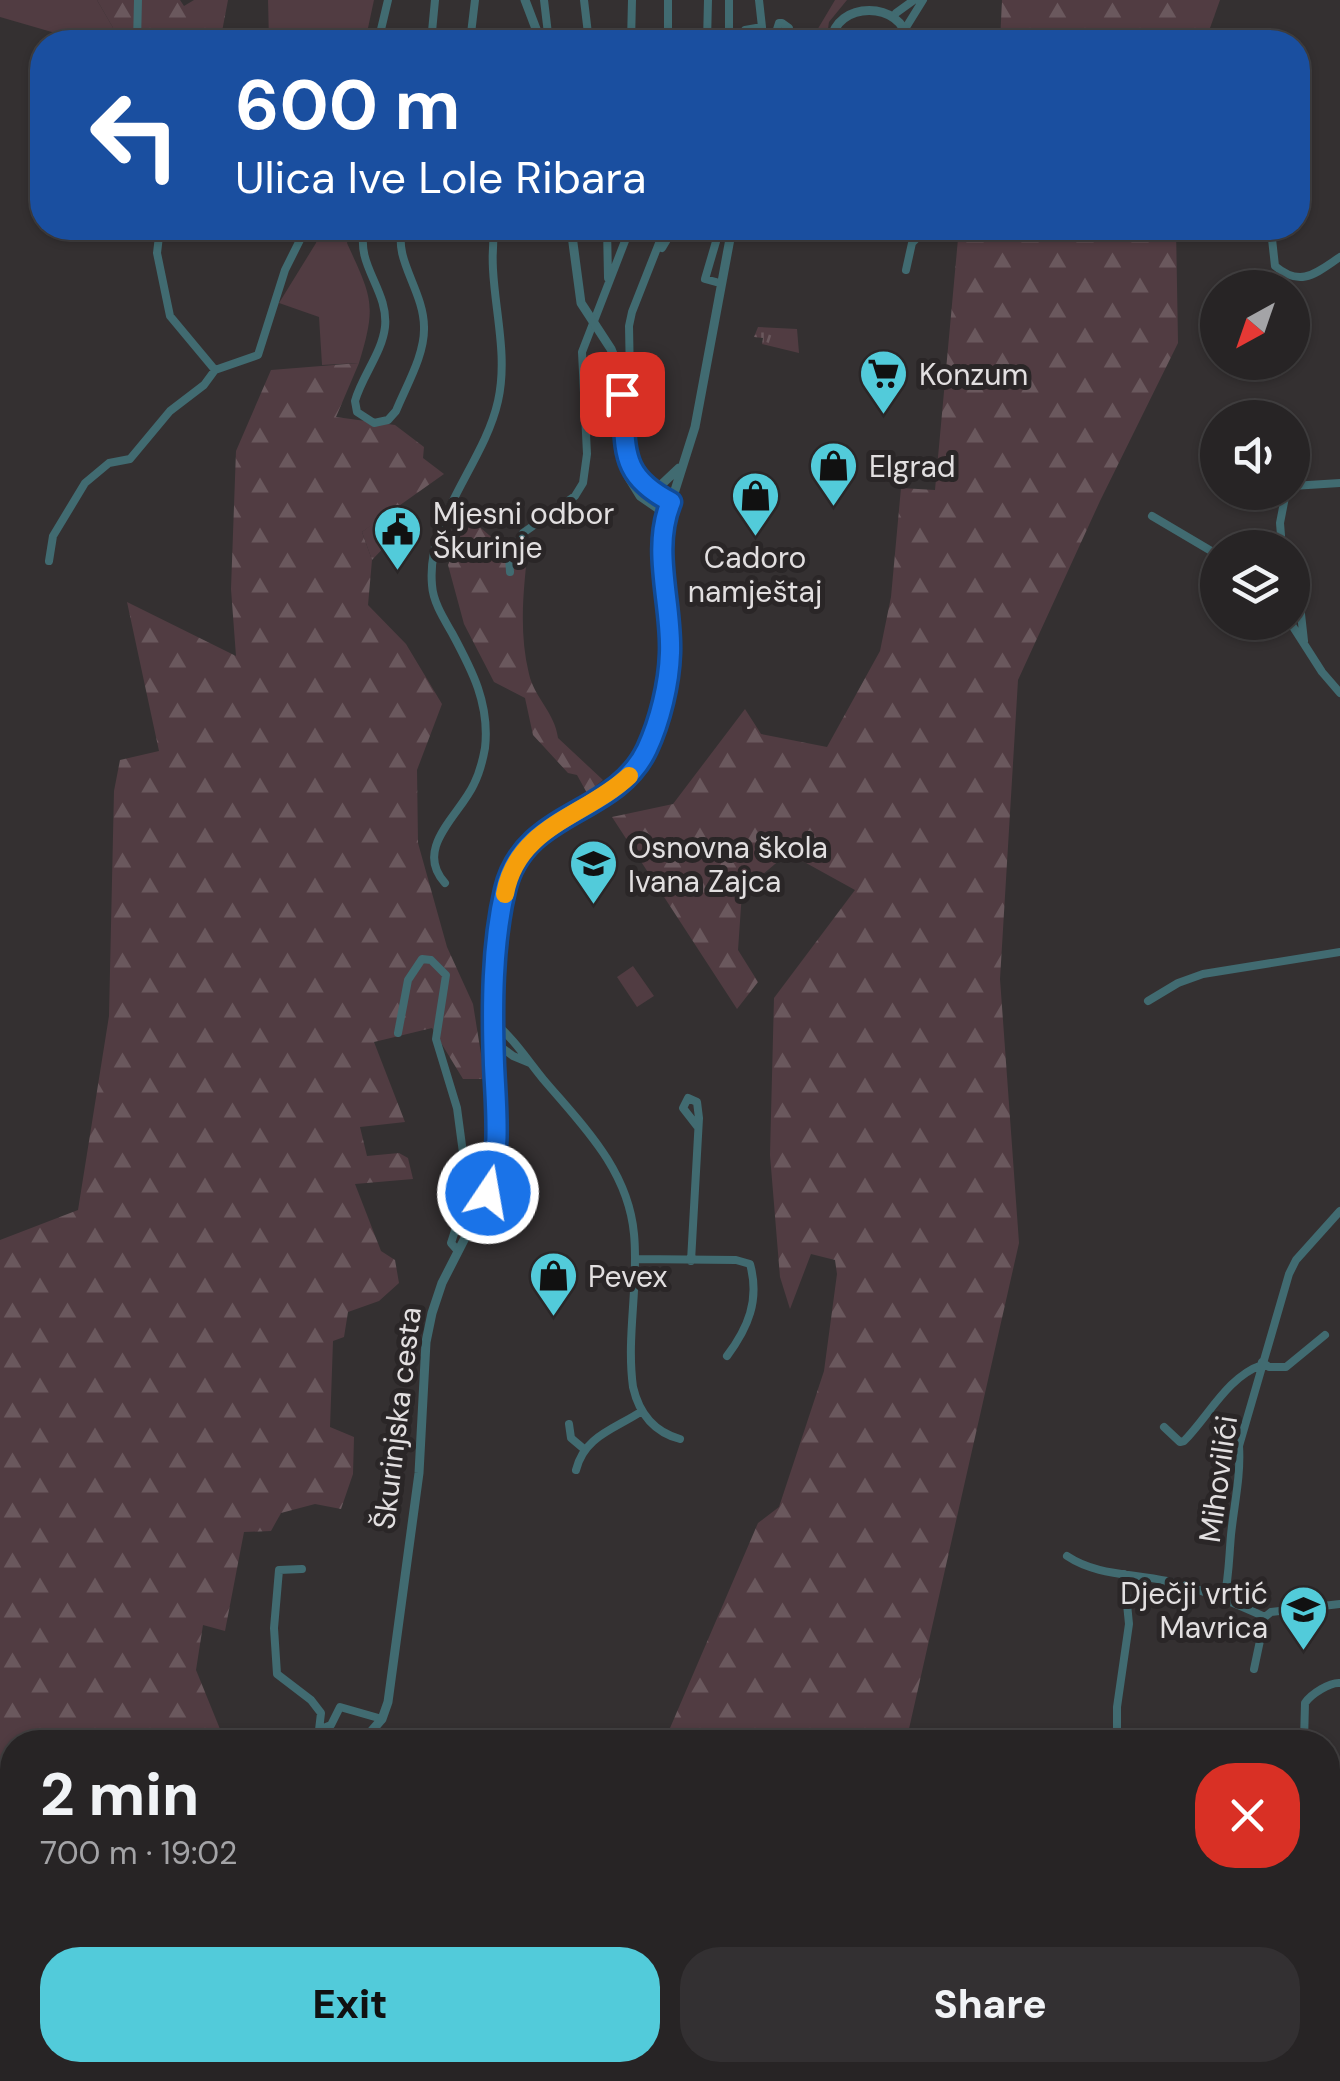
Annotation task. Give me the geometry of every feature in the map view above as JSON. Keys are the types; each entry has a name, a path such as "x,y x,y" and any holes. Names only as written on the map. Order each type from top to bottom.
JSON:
{"street":[{"path":"137,30 138,0"},
{"path":"381,30 388,0"},
{"path":"433,30 435,0"},
{"path":"471,30 474,0"},
{"path":"525,0 536,30"},
{"path":"544,0 548,30"},
{"path":"584,0 588,30"},
{"path":"632,0 632,30"},
{"path":"668,0 668,30"},
{"path":"707,30 708,0"},
{"path":"728,30 729,0"},
{"path":"744,30 762,28 759,0"},
{"path":"896,14 914,0"},
{"path":"834,30 851,4 873,1 896,14 906,29 922,0"},
{"path":"159,240 157,253 170,316 215,370"},
{"path":"49,562 53,536 86,482 109,464 130,459 170,411 204,385 215,370 258,355 270,310 301,240"},
{"path":"364,240 362,252 378,288 385,328 354,400 357,412 374,424 388,420 396,411 424,334 422,303 399,247 400,240"},
{"path":"445,883 434,864 434,851 439,834 476,782 485,748 485,714 474,673 442,616 432,589 431,564 442,526 490,428 501,388 500,330 492,269 494,240"},
{"path":"572,240 577,292 615,356 633,488 666,514 695,427 730,240"},
{"path":"606,240 608,284"},
{"path":"510,572 509,556 524,534 575,496 583,483 588,454 581,363 625,240"},
{"path":"621,385 630,378 628,326 661,240"},
{"path":"658,251 666,240"},
{"path":"716,282 704,279 719,240"},
{"path":"906,270 915,240"},
{"path":"1272,240 1275,266 1293,277 1311,277 1340,257"},
{"path":"628,464 647,488 671,502"},
{"path":"647,488 662,484 680,466"},
{"path":"1310,485 1340,483"},
{"name":"Škurinjska cesta","path":"372,1730 382,1719 388,1702 419,1473 426,1342 436,1298 488,1193 496,1165 493,1022 506,886 516,862 532,841 551,824 608,795 627,778 648,748 670,654 664,571 666,514"},
{"path":"1152,516 1200,544"},
{"path":"1300,640 1340,693"},
{"path":"1303,640 1304,646"},
{"path":"1148,1001 1178,982 1203,974 1340,952"},
{"path":"398,1033 408,980 418,962 431,960 446,976 436,1039 452,1087 465,1168 461,1212 452,1243 458,1251"},
{"path":"493,1022 512,1037 594,1139 617,1174 632,1218 635,1259 631,1372 636,1400 659,1430 680,1439"},
{"path":"494,1042 530,1063"},
{"path":"494,1069 513,1056"},
{"path":"690,1261 697,1126"},
{"name":"Mihovilići","path":"1224,1599 1230,1574 1239,1446 1279,1304 1296,1260 1340,1210"},
{"path":"635,1259 736,1260 750,1264 749,1324 727,1356"},
{"name":"Mihovilići","path":"1262,1364 1286,1367 1325,1335"},
{"name":"Mihovilići","path":"1164,1427 1180,1442 1184,1441 1225,1393 1262,1364"},
{"path":"576,1470 584,1449 598,1436 642,1411"},
{"path":"569,1424 571,1438 584,1449"},
{"path":"1067,1556 1101,1572 1171,1582 1224,1599 1264,1618"},
{"path":"302,1569 282,1568 278,1573 274,1628 277,1670 280,1677 318,1707 322,1716 319,1730"},
{"path":"1117,1730 1129,1624 1124,1574"},
{"path":"1254,1669 1264,1618 1271,1612 1340,1604"},
{"path":"1304,1730 1305,1703 1313,1694 1340,1683"},
{"path":"319,1730 331,1725 340,1708 382,1719"}],"green space":[{"path":"0,0 97,0 114,30 45,30 0,17"},
{"path":"97,0 180,0 184,6 194,0 228,0 222,30 114,30"},
{"path":"268,0 374,0 368,30 269,30"},
{"path":"835,0 847,0 829,22 828,30 817,30"},
{"path":"1002,0 1220,0 1209,30 1001,30"},
{"path":"348,240 367,290 370,314 359,363 322,365 319,317 279,303 316,243"},
{"path":"958,240 1176,240 1178,343 1018,680 1000,979 1019,1243 909,1730 669,1730 758,1523 779,1507 824,1371 837,1274 835,1260 811,1254 790,1309 780,1277 770,1155 774,998 855,890 788,853 742,892 738,950 758,982 737,1009 612,817 673,804 745,709 761,734 827,747 880,651 891,597 901,488 935,490"},
{"path":"758,327 797,329 799,353 762,344 763,338 754,337"},
{"path":"359,363 336,417 395,425 424,447 423,458 444,474 362,532 372,560 368,605 406,644 442,704 417,770 418,843 447,947 473,1004 485,1079 463,1079 432,1028 374,1042 405,1122 360,1127 367,1156 399,1153 408,1158 413,1179 355,1184 381,1251 395,1260 399,1283 379,1301 348,1312 344,1337 333,1341 330,1427 354,1437 353,1474 341,1509 315,1504 281,1513 271,1531 244,1532 225,1631 203,1625 196,1670 220,1730 0,1730 0,1240 78,1210 109,1016 114,791 120,760 159,751 127,602 236,656 231,589 236,451 271,370"},
{"path":"397,505 409,521 372,560 362,532"},
{"path":"468,517 503,547 529,540 523,623 529,674 558,738 603,780 587,793 577,775 568,773 533,735 525,698 494,682 464,624 448,565"},
{"path":"633,966 654,996 637,1007 617,977"}],"slow traffic":[{"path":"505,894 516,862 532,841 551,824 608,795 629,776"}],"place":[{"name":"Konzum","path":"884,416"},
{"name":"Elgrad","path":"834,508"},
{"name":"Cadoro namještaj","path":"755,538"},
{"name":"Mjesni odbor Škurinje","path":"398,572"},
{"name":"Osnovna škola Ivana Zajca","path":"593,906"},
{"name":"Pevex","path":"553,1318"},
{"name":"Dječji vrtić Mavrica","path":"1303,1652"}],"route":[{"path":"488,1193 498,1138 493,1022 506,886 516,862 551,824 608,795 636,770 656,726 665,690 670,654 663,536 671,502 639,481 628,464 622,394"}]}
